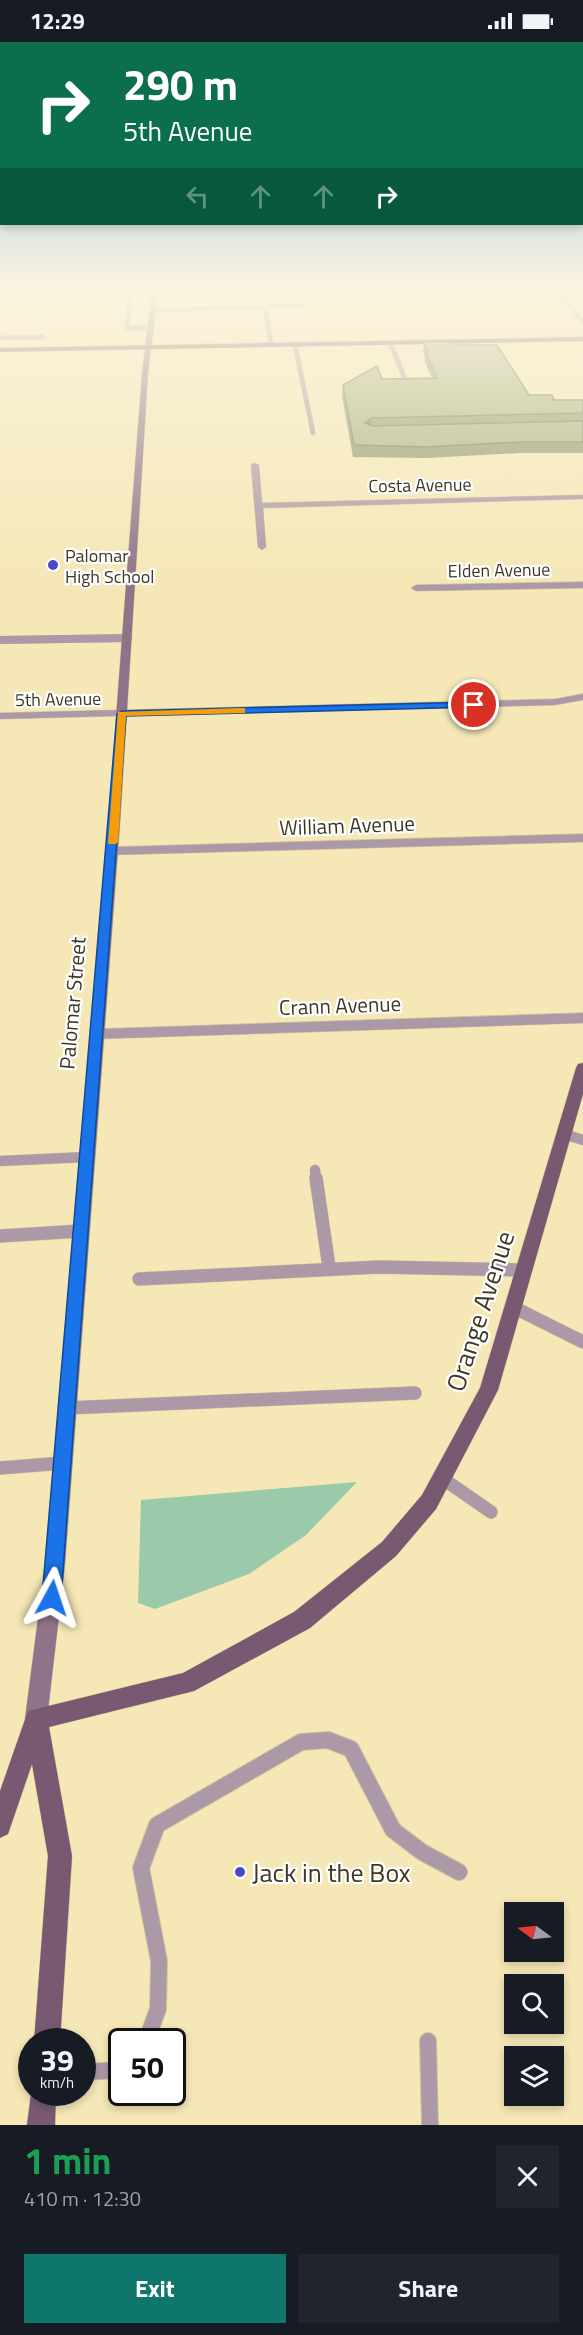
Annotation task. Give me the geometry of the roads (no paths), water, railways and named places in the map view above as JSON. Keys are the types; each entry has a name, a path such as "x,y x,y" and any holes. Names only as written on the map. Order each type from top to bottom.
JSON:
{"main road":[{"name":"Palomar Street","path":"0,1826 36,1719 50,1616 128,638 145,387"},
{"name":"Orange Avenue","path":"36,1719 186,1683 302,1620 389,1549 429,1502 489,1390 583,1068"},
{"name":"Palomar Street","path":"36,1719 60,1856 47,2028"},
{"path":"41,2125 42,2106"}],"street":[{"path":"255,465 262,547"},
{"name":"Costa Avenue","path":"258,506 583,497"},
{"name":"Elden Avenue","path":"416,588 583,585"},
{"name":"5th Avenue","path":"0,716 555,702 583,697"},
{"name":"William Avenue","path":"111,851 583,838"},
{"name":"Crann Avenue","path":"97,1034 583,1018"}],"lane":[{"path":"304,387 314,433"},
{"path":"0,640 128,638"},
{"path":"564,1134 583,1140"},
{"path":"0,1161 87,1157"},
{"path":"315,1170 329,1268"},
{"path":"0,1236 80,1231"},
{"path":"139,1279 329,1268 463,1266 524,1270"},
{"path":"513,1308 583,1342"},
{"path":"67,1408 415,1393"},
{"path":"0,1468 63,1463"},
{"path":"442,1478 491,1512"},
{"path":"151,2028 158,2009 159,1961 141,1868 157,1825 301,1742 328,1740 351,1749 393,1830 422,1852 459,1872"},
{"path":"428,2041 430,2125"}],"place":[{"name":"Palomar High School","path":"53,565"},
{"name":"Jack in the Box","path":"240,1872"}]}
